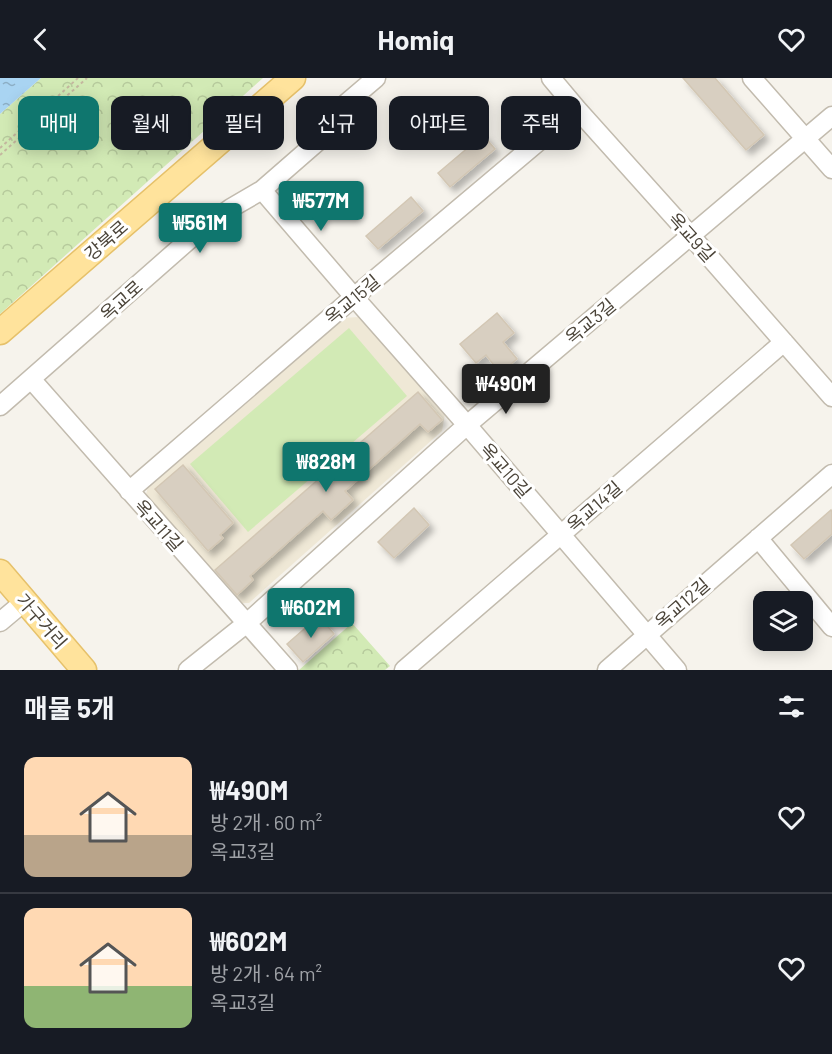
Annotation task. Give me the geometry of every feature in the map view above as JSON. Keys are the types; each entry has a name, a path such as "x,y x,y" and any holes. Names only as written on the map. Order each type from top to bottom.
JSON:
{"main road":[{"name":"강북로","path":"0,332 293,78"},
{"name":"가구거리","path":"0,572 84,670"}],"street":[{"name":"옥교로","path":"0,406 199,231 231,208 262,190 324,136 336,111 376,78"},
{"name":"옥교9길","path":"551,78 566,96"},
{"path":"752,78 832,169"},
{"name":"옥교9길","path":"581,113 832,398"},
{"name":"옥교3길","path":"188,670 247,623 467,424 832,116"},
{"name":"옥교15길","path":"129,491 528,150"},
{"name":"옥교10길","path":"262,190 467,424 677,670"},
{"name":"옥교14길","path":"404,670 784,342"},
{"name":"옥교11길","path":"31,379 288,670"},
{"name":"옥교12길","path":"607,670 832,474"},
{"path":"758,538 832,627"},
{"path":"0,622 25,601"}],"path":[{"path":"0,148 78,78"},
{"path":"0,155 87,78"}],"shaded area":[{"path":"359,317 445,414 442,431 249,603 237,603 145,498 149,483 342,318"}],"green space":[{"path":"41,78 263,78 243,96 203,96 203,132 191,143 191,96 111,96 111,150 183,150 0,314 0,114 18,98 18,150 99,150 99,96 20,96"},
{"path":"349,328 407,396 248,532 190,464"},
{"path":"352,623 390,666 385,670 299,670"}],"water":[{"path":"0,78 41,78 18,96 0,114"}],"building":[{"path":"683,78 715,78 764,135 746,150"},
{"path":"489,142 495,149 450,187 438,173 465,150 489,150"},
{"path":"411,197 423,211 378,249 366,236"},
{"path":"497,313 514,333 503,342 517,359 500,373 486,355 476,363 460,344"},
{"path":"418,392 442,420 428,432 420,424 345,491 353,500 331,520 323,511 250,576 253,580 237,595 215,570"},
{"path":"183,465 233,523 220,535 223,538 208,551 155,489"},
{"path":"414,508 429,525 394,558 378,542"},
{"path":"831,510 832,534 804,559 791,545"},
{"path":"319,616 334,634 303,662 287,644"}]}
